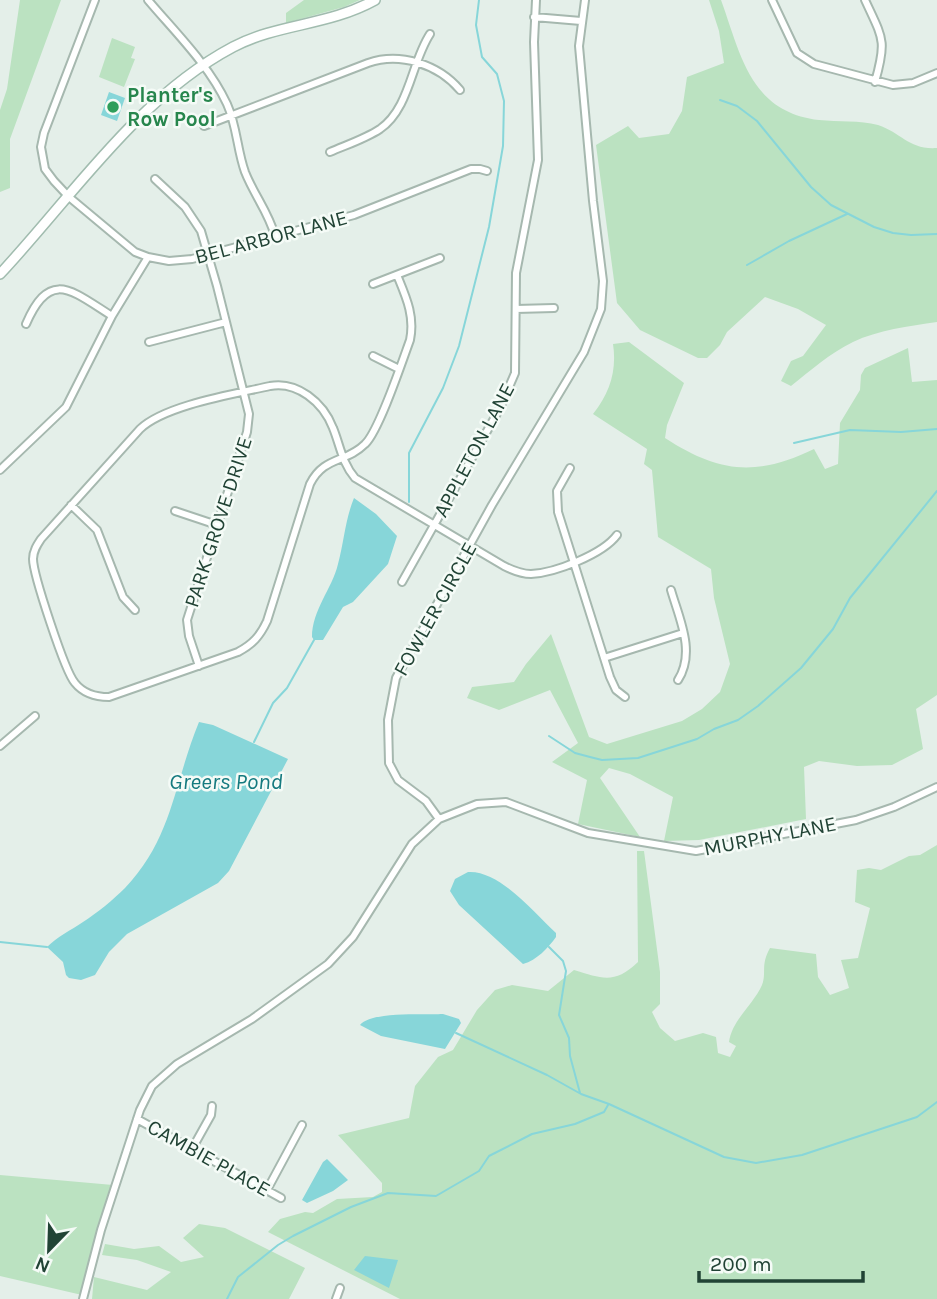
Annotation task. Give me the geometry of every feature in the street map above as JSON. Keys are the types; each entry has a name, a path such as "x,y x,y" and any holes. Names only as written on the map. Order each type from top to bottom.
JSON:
{"main road":[{"path":"0,274 147,111 203,66 250,39 341,16 374,0"}],"street":[{"name":"BEL ARBOR LANE","path":"95,0 42,142 41,155 45,169 69,197 124,245 148,257 177,261 208,255 363,211 471,169 487,171"},
{"path":"148,0 203,66 222,95 231,115 246,173 266,211 275,236"},
{"name":"APPLETON LANE","path":"402,582 512,382 516,364 517,257 538,169 534,17 536,0"},
{"name":"FOWLER CIRCLE","path":"439,819 426,801 398,780 390,767 387,749 388,720 393,687 400,669 470,546 584,352 601,309 603,281 579,46 585,0"},
{"path":"772,0 797,53 804,60 830,70 893,85 908,84 937,73"},
{"path":"865,0 883,40 883,54 875,82"},
{"path":"534,17 581,21"},
{"path":"330,152 374,133 388,122 401,104 430,33"},
{"path":"204,127 375,60 395,58 416,62 441,74 460,90"},
{"name":"PARK GROVE DRIVE","path":"155,179 191,214 201,231 249,414 247,432 187,620 189,636 199,666"},
{"path":"0,470 66,407 112,316 148,257"},
{"path":"373,284 440,258"},
{"path":"397,275 412,319 410,340 399,369 369,440 356,452 343,457 324,465 310,484 260,636 251,646 239,652 109,697 90,694 75,684 67,669 38,581 33,559 35,550 41,538 151,420 167,412 281,384 298,388 330,421 343,457 350,472 361,482 504,566 522,573 541,573 574,562 603,550 617,535"},
{"path":"26,324 38,299 58,289 74,292 112,316"},
{"path":"516,309 554,308"},
{"path":"149,342 226,322"},
{"path":"373,356 399,369"},
{"path":"570,468 556,501 604,658 614,686 625,697"},
{"path":"71,505 97,530 123,597 135,610"},
{"path":"175,511 217,525"},
{"path":"671,590 683,633 686,661 678,680"},
{"path":"604,658 683,633"},
{"path":"0,746 35,716"},
{"name":"MURPHY LANE","path":"439,819 477,804 506,802 588,833 696,851 856,820 894,807 937,787"},
{"path":"83,1299 101,1230 137,1119 148,1094 164,1073 278,1001 340,952 360,926 412,844 439,819"},
{"path":"192,1149 211,1115 212,1106"},
{"name":"CAMBIE PLACE","path":"137,1119 281,1198"},
{"path":"267,1190 302,1125"},
{"path":"336,1299 340,1288"}],"green space":[{"path":"20,0 61,0 10,139 10,188 0,192 0,110 7,89"},
{"path":"304,0 360,0 286,23 286,13"},
{"path":"709,0 721,0 735,41 752,78 777,106 796,115 819,120 878,125 912,144 937,148 937,322 883,331 853,342 828,357 791,386 781,381 791,361 803,356 826,325 798,309 765,297 727,332 720,345 707,358 698,358 640,330 617,303 596,145 628,126 639,138 669,134 682,111 687,77 724,63 719,31"},
{"path":"112,38 135,47 131,58 135,59 124,87 99,77"},
{"path":"629,342 684,383 667,425 665,438 703,458 738,467 774,464 814,449 825,469 838,464 840,423 860,390 861,375 865,368 908,348 912,382 937,380 937,695 916,709 923,749 892,765 857,766 819,761 804,767 806,819 699,840 664,841 673,797 630,774 609,768 600,778 640,837 578,824 587,780 552,762 578,743 550,690 499,710 467,698 472,687 514,682 551,634 589,737 607,744 682,721 702,709 720,692 730,664 714,598 711,569 658,537 652,470 644,464 647,449 593,414 611,381 613,344"},
{"path":"937,845 937,1299 400,1299 268,1232 280,1219 305,1212 313,1213 337,1199 373,1197 382,1192 382,1183 338,1135 409,1118 415,1086 438,1057 453,1050 477,1010 495,990 512,985 548,991 574,970 608,978 622,974 638,962 637,851 644,851 660,972 660,1004 652,1012 660,1028 675,1041 703,1033 716,1037 718,1053 730,1057 736,1046 729,1042 731,1034 762,985 765,960 770,948 816,954 818,977 830,995 849,988 841,960 858,958 870,908 855,902 857,870 881,870 909,856 920,855"},
{"path":"0,1175 113,1185 82,1295 0,1276"},
{"path":"199,1224 225,1228 305,1268 289,1299 92,1299 94,1277 147,1290 171,1272 137,1260 102,1255 105,1244 134,1249 159,1246 181,1262 204,1257 183,1238"}],"water":[{"name":"Planter's Row Pool","path":"109,92 125,98 117,121 101,115"},
{"path":"354,498 376,514 397,536 388,564 353,602 343,607 323,640 314,640 312,637 315,618 335,573"},
{"name":"Greers Pond","path":"199,722 213,725 288,759 229,871 218,883 127,934 109,952 95,975 81,980 69,978 63,962 47,947 110,902 141,869 171,809"},
{"path":"468,872 492,878 527,904 556,933 556,937 546,949 533,960 523,964 459,905 450,891 455,879"},
{"path":"443,1014 459,1019 461,1023 445,1049 381,1036 360,1025 386,1016"},
{"path":"327,1159 348,1180 333,1191 307,1203 302,1200"},
{"path":"365,1256 398,1260 389,1288 354,1270"}],"waterway":[{"path":"409,502 409,453 443,388 459,346 489,227 503,146 504,101 497,74 482,57 476,25 479,0"},
{"path":"720,100 737,106 757,121 811,187 831,205 874,227 893,233 937,234"},
{"path":"747,265 789,241 847,214"},
{"path":"794,443 850,430 901,432 937,429"},
{"path":"549,736 575,753 602,760 638,758 697,739 738,720 801,668 833,629 850,598 937,491"},
{"path":"254,742 273,703 287,688 314,640"},
{"path":"0,942 47,947"},
{"path":"549,947 563,961 566,971 559,1015 569,1038 570,1056 580,1093"},
{"path":"456,1033 547,1075 581,1094 609,1104 724,1157 756,1163 802,1155 917,1117 937,1102"},
{"path":"227,1299 238,1277 293,1236 351,1207 388,1193 436,1196 479,1171 489,1156 532,1134 575,1124 604,1112 608,1105"}],"place":[{"name":"Planter's Row Pool","path":"113,107"}]}
